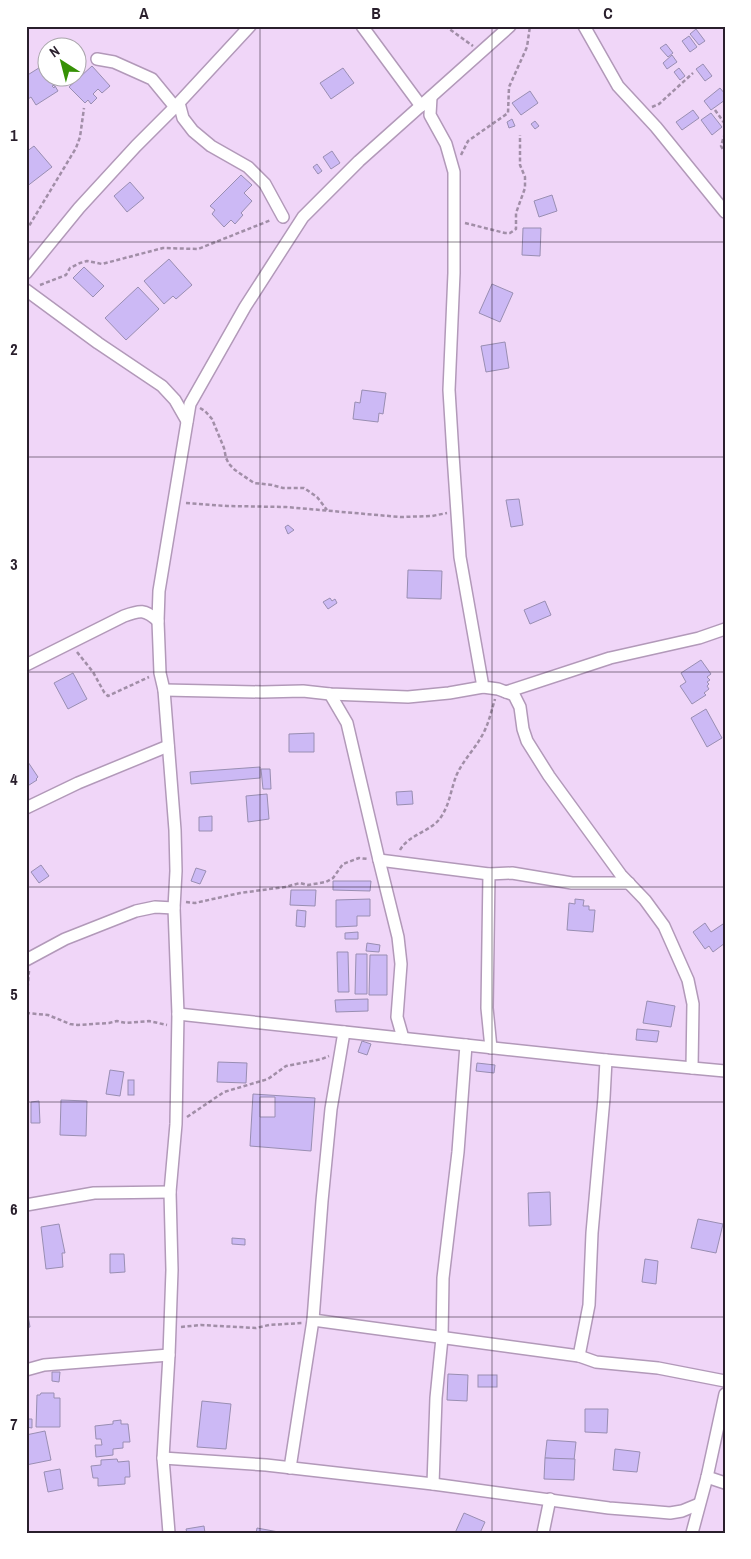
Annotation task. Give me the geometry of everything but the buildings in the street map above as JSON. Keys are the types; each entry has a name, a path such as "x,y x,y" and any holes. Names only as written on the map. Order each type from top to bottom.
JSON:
{"street":[{"path":"26,272 79,208 250,26"},
{"path":"362,26 421,106"},
{"path":"169,1533 163,1458 172,1270 170,1192 176,1124 178,1019 174,901 176,871 175,830 164,690 160,672 158,621 159,591 190,404 245,307 303,216 359,161 510,26"},
{"path":"584,26 618,86 636,104 725,212"},
{"path":"97,59 114,62 152,79 177,105 183,118 193,131 211,146 248,167 265,184 283,217"},
{"path":"431,97 430,115 446,144 454,172 453,319 449,390 460,556 483,687"},
{"path":"27,290 162,386 176,400 187,420"},
{"path":"26,665 124,616 138,611 159,591"},
{"path":"138,611 147,612 158,621"},
{"path":"502,690 610,658 699,638 725,629"},
{"path":"164,690 303,691 330,694 408,696 449,693 483,687 502,690 514,695 520,707 522,729 527,741 549,776 621,875 645,900 664,926 688,980 693,1004 692,1068"},
{"path":"330,694 347,723 398,937 401,964 397,1018 403,1038"},
{"path":"26,808 78,783 168,746"},
{"path":"379,860 489,874 512,873 572,883 629,883"},
{"path":"489,874 487,1008 490,1048"},
{"path":"29,959 65,939 136,911 174,901"},
{"path":"155,907 174,901"},
{"path":"178,1019 344,1032 725,1071"},
{"path":"290,1468 313,1320 328,1146 344,1032"},
{"path":"433,1484 436,1398 442,1338 443,1278 458,1152 466,1045"},
{"path":"579,1356 589,1305 592,1234 606,1060"},
{"path":"26,1205 94,1193 170,1192"},
{"path":"313,1320 579,1356 596,1362 658,1368 725,1381"},
{"path":"26,1370 44,1365 169,1355"},
{"path":"692,1533 725,1394"},
{"path":"163,1458 266,1465 433,1484 609,1508 670,1513 682,1511 699,1504"},
{"path":"706,1477 725,1483"},
{"path":"543,1533 550,1499"}],"path":[{"path":"445,26 480,51"},
{"path":"454,172 468,141 508,113 509,87 527,47 530,26"},
{"path":"636,104 648,107 659,104 693,73"},
{"path":"26,231 76,148 80,137 84,108"},
{"path":"715,110 725,124"},
{"path":"725,133 721,146 725,153"},
{"path":"454,220 505,233 510,233 516,229 516,213 525,188 525,177 520,165 520,135"},
{"path":"27,290 66,275 70,268 87,261 102,264 152,250 198,248 283,217"},
{"path":"190,404 209,414 222,441 228,464 235,470 254,483 283,488 304,488 317,497 328,511"},
{"path":"174,504 201,503 227,506 286,507 400,517 432,516 456,511"},
{"path":"70,643 93,672 108,696 160,672"},
{"path":"393,862 398,857 401,848 408,841 441,818 447,807 456,775 469,753 481,738 502,690"},
{"path":"174,901 195,903 300,883 308,885 318,884 333,878 343,864 351,860 359,858 379,860"},
{"path":"26,1006 29,959"},
{"path":"26,1013 48,1015 70,1024 78,1025 117,1021 126,1023 149,1021 165,1025 178,1019"},
{"path":"176,1124 224,1092 268,1079 286,1066 322,1059 342,1048"},
{"path":"170,1327 200,1325 256,1328 269,1325 301,1324 313,1320"}]}
